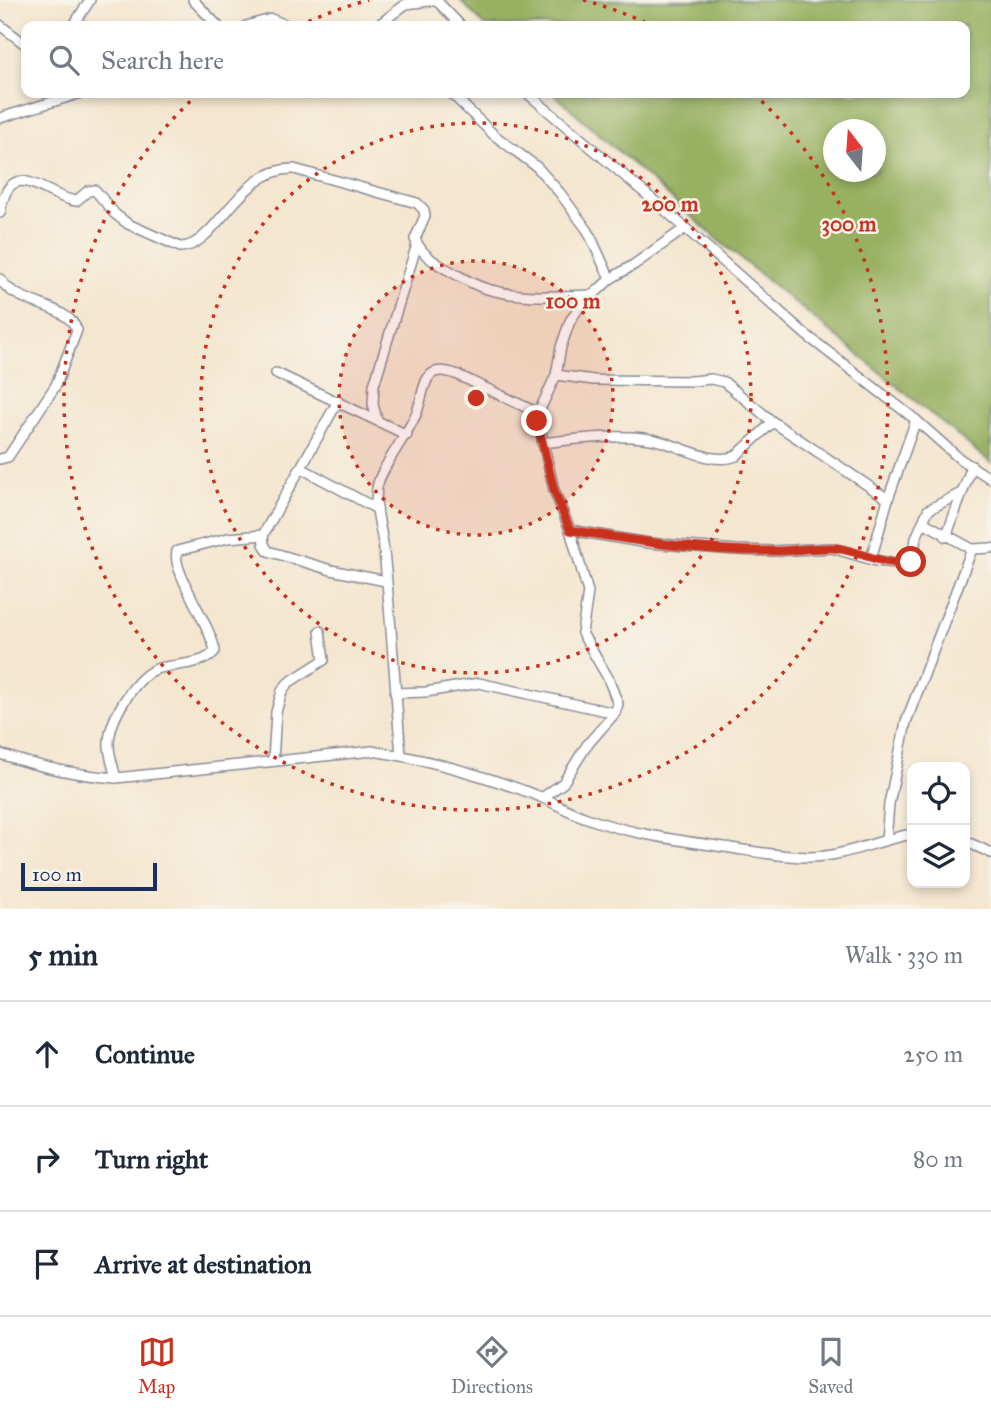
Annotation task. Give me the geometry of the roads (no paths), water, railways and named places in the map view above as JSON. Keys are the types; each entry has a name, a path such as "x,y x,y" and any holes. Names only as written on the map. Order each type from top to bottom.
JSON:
{"street":[{"path":"76,21 90,0"},
{"path":"193,0 213,21"},
{"path":"384,21 406,4 436,0 456,21"},
{"path":"0,25 21,41"},
{"path":"0,118 65,98"},
{"path":"456,98 494,135 537,167 560,192 588,231 610,279"},
{"path":"533,98 805,334 916,420 960,459 991,479"},
{"path":"0,213 2,198 7,188 14,184 37,184 63,198 76,201 88,191 95,190 115,214 128,224 180,247 188,247 203,237 247,190 266,174 283,169 294,169 417,202 425,216 416,233 417,244 374,385 373,404 377,420"},
{"path":"542,798 563,783 587,745 615,713 618,704 599,660 582,633 588,592 570,530 554,490 542,443 538,413 556,375 570,321 591,295 610,279 684,229"},
{"path":"417,244 439,265 484,288 524,295 591,295"},
{"path":"0,279 11,292 70,319 77,330 56,385 8,457 0,459"},
{"path":"401,755 377,509 379,481 407,435 428,377 441,369 458,374 538,413"},
{"path":"276,373 407,435"},
{"path":"556,375 594,380 711,379 729,386 772,422 888,499"},
{"path":"338,401 263,535 264,544 268,551 331,570 386,581"},
{"path":"871,559 888,499 916,420"},
{"path":"542,443 597,437 658,440 718,459 730,459 772,422"},
{"path":"946,537 972,466"},
{"path":"301,468 377,509"},
{"path":"570,530 648,543 736,550 832,548 871,559 911,562 916,538 928,510 961,493"},
{"path":"923,523 972,550 991,548"},
{"path":"116,778 109,743 112,726 121,704 153,670 211,656 215,651 176,559 177,551 228,538 263,535"},
{"path":"886,840 906,722 972,550"},
{"path":"272,761 279,699 288,683 324,660 320,631"},
{"path":"395,694 479,683 615,713"},
{"path":"0,754 76,775 116,778 372,751 401,755 460,770 542,798 584,817 618,828 672,839 785,856 828,855 907,835"},
{"path":"970,843 991,853"}]}
